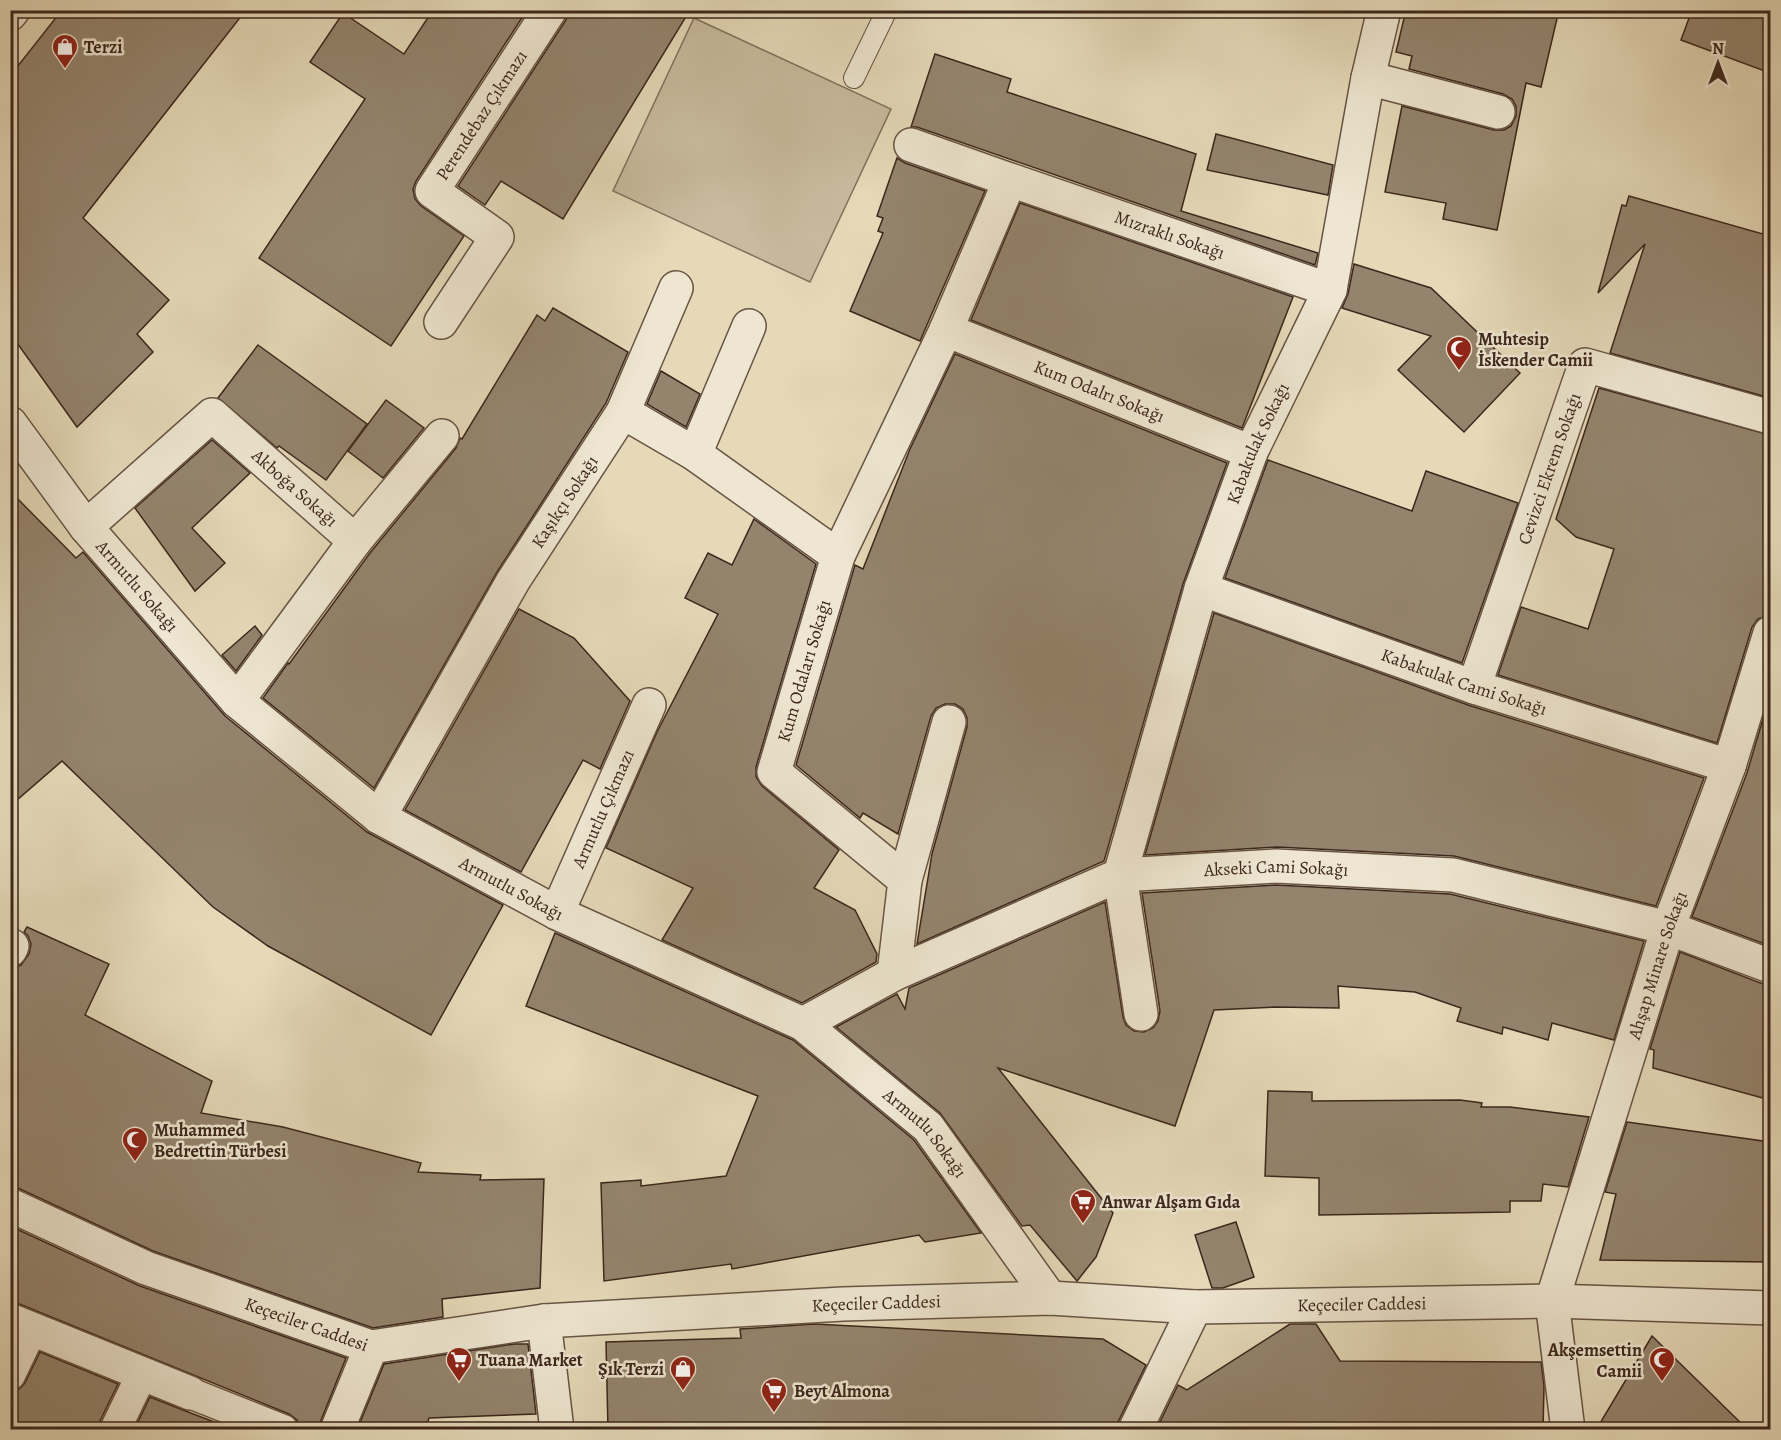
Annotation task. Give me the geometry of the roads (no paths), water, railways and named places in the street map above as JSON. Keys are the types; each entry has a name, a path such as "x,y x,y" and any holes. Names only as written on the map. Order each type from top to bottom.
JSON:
{"street":[{"name":"Perendebaz Çıkmazı","path":"441,322 497,237 432,191 550,10"},
{"name":"Kabakulak Sokağı","path":"1120,875 1201,590 1251,452 1329,290 1368,78 1384,10"},
{"path":"1368,78 1498,112"},
{"name":"Mızraklı Sokağı","path":"910,145 1329,290"},
{"path":"946,330 1010,180"},
{"name":"Kaşıkçı Sokağı","path":"379,817 513,581 623,412 676,288"},
{"path":"694,454 749,326"},
{"name":"Kum Odalrı Sokağı","path":"946,330 1251,452"},
{"name":"Kum Odaları Sokağı","path":"905,880 774,772 838,556 946,330"},
{"name":"Cevizci Ekrem Sokağı","path":"1474,687 1586,365 1770,417"},
{"path":"623,412 694,454 838,556"},
{"name":"Akboğa Sokağı","path":"86,527 212,415 355,541 237,701"},
{"name":"Armutlu Sokağı","path":"10,423 86,527 237,701 379,817 557,913 803,1024 928,1127 1050,1298"},
{"path":"355,541 442,436"},
{"name":"Kabakulak Cami Sokağı","path":"1201,590 1474,687 1728,766"},
{"name":"Ahşap Minare Sokağı","path":"1552,1301 1668,928 1728,766 1770,633"},
{"name":"Armutlu Çıkmazı","path":"557,913 649,705"},
{"path":"894,974 905,880 949,722"},
{"name":"Akseki Cami Sokağı","path":"803,1024 894,974 1120,875 1276,866 1453,875 1668,928 1770,966"},
{"path":"1120,875 1141,1014"},
{"name":"Keçeciler Caddesi","path":"10,1205 146,1268 371,1347 544,1321 843,1304 1050,1298 1195,1307 1552,1301 1770,1308"},
{"path":"1552,1301 1568,1430"},
{"path":"1135,1430 1195,1307"},
{"path":"544,1321 557,1430"},
{"path":"10,1375 21,1324 142,1374 242,1413 283,1430 248,1416 242,1430"},
{"path":"337,1430 371,1347"},
{"path":"115,1430 142,1374"}],"lane":[{"path":"854,78 887,10"}],"place":[{"name":"Terzi","path":"65,70"},
{"name":"Muhtesip İskender Camii","path":"1459,372"},
{"name":"Muhammed Bedrettin Türbesi","path":"135,1163"},
{"name":"Anwar Alşam Gıda","path":"1083,1225"},
{"name":"Tuana Market","path":"459,1383"},
{"name":"Akşemsettin Camii","path":"1662,1383"},
{"name":"Şık Terzi","path":"683,1392"},
{"name":"Beyt Almona","path":"774,1414"}]}
